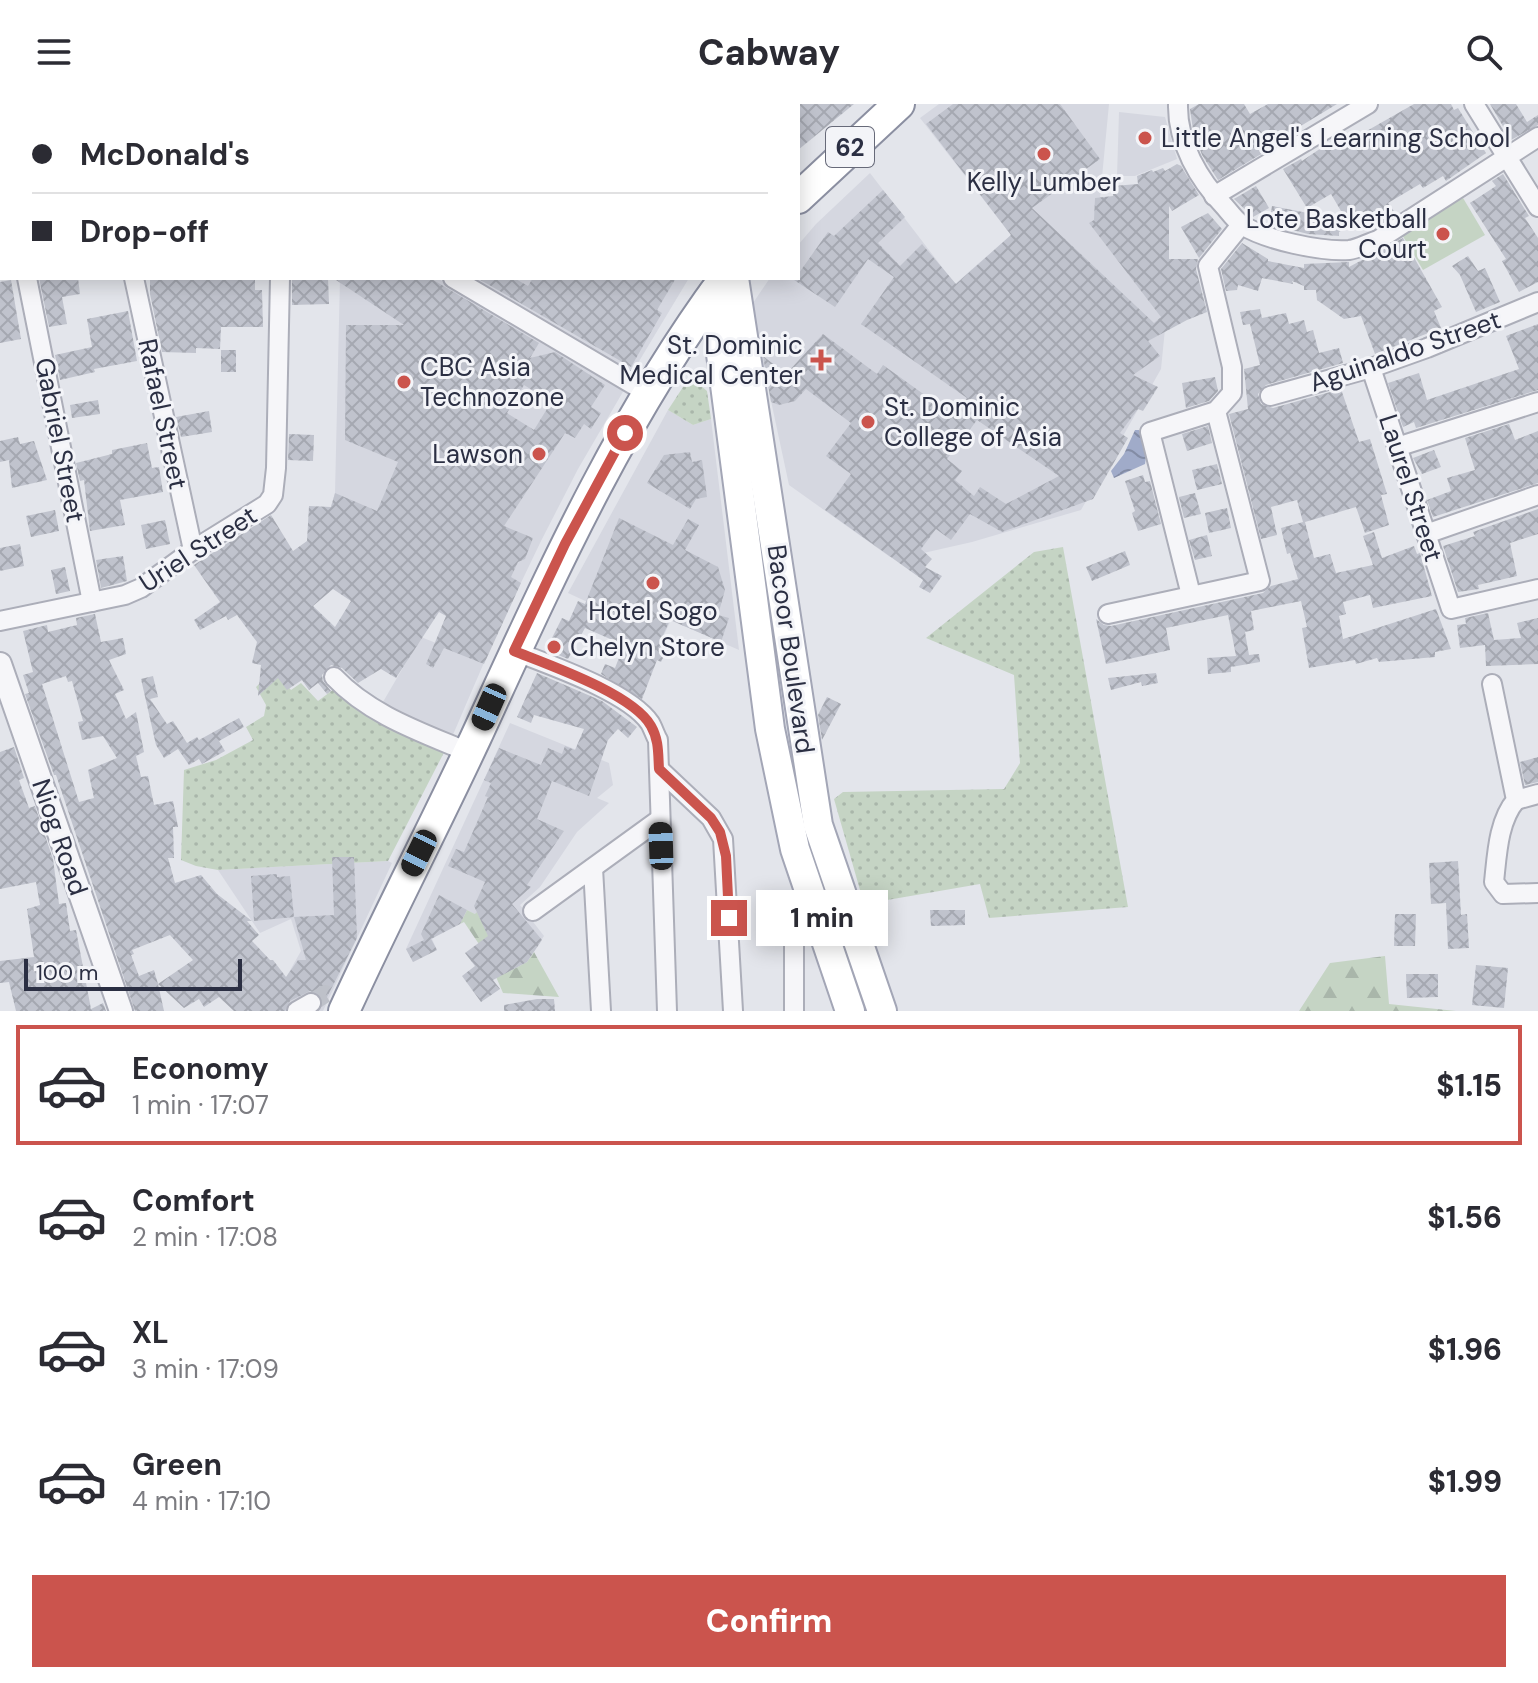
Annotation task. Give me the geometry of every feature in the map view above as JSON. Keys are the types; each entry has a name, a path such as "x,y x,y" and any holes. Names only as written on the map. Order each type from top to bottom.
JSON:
{"highway":[{"name":"62","path":"800,195 899,104"},
{"path":"326,1005 468,752 591,492 721,282"}],"main road":[{"name":"Bacoor Boulevard","path":"721,282 799,696 820,834 863,948 882,1011"},
{"name":"Bacoor Boulevard","path":"721,282 766,701 795,849 850,1011"},
{"path":"766,701 799,696"}],"street":[{"path":"1178,104 1179,128 1190,160 1214,196 1241,225 1323,250 1352,250 1378,240 1538,137"},
{"path":"1214,196 1368,104"},
{"path":"1474,104 1538,207"},
{"path":"1191,595 1150,432 1216,411 1232,393 1233,380 1208,266 1241,225"},
{"name":"Gabriel Street","path":"27,280 92,602"},
{"name":"Rafael Street","path":"134,280 193,550"},
{"name":"Uriel Street","path":"0,621 125,595 141,588 193,550 267,504 273,495 276,468 280,280"},
{"path":"456,280 649,394"},
{"name":"Aguinaldo Street","path":"1270,396 1371,368 1538,302"},
{"name":"Laurel Street","path":"1371,368 1451,609 1538,589"},
{"path":"1397,447 1538,402"},
{"path":"1108,614 1260,581 1216,411"},
{"path":"1426,534 1538,495"},
{"path":"514,651 602,688 635,709 650,723 658,740 667,1011"},
{"name":"Niog Road","path":"0,664 4,691 121,1011"},
{"path":"334,677 350,694 376,711 468,752"},
{"path":"1492,684 1516,800"},
{"path":"659,769 711,818 723,839 733,1011"},
{"path":"1538,794 1516,800 1511,806 1499,839 1494,882 1503,894 1538,893"},
{"path":"533,911 660,819"},
{"path":"593,868 601,1011"},
{"path":"794,946 794,1011"}],"shaded area":[{"path":"939,104 1109,104 1100,198 1167,309 1161,369 1081,510 972,542 890,557 789,485 753,303 769,280 800,280 800,243 870,173 955,284 1011,235 920,118"},
{"name":"Little Angel's Learning School","path":"1119,112 1165,117 1177,159 1135,176 1117,176"},
{"path":"340,280 440,280 624,390 541,541 452,737 380,707 421,637 456,651 495,566 325,526 335,493"},
{"path":"472,280 688,280 632,373"},
{"path":"668,410 693,425 711,419 739,650 671,620 663,637 568,593"},
{"path":"510,723 609,763 613,785 597,798 609,803 577,832 540,887 520,905 544,936 527,962 506,973 475,914 467,910 432,939 437,950 413,962 406,949"},
{"path":"392,863 323,1011 267,1011 301,951 291,919 260,933 218,870"}],"green space":[{"name":"Lote Basketball Court","path":"1463,198 1485,235 1423,270 1401,233"},
{"path":"695,381 707,391 711,419 693,425 668,410 685,384"},
{"path":"1063,547 1128,907 989,918 980,884 864,904 834,799 843,792 1004,789 1020,763 1014,675 926,638 1034,552"},
{"path":"274,670 291,690 301,683 318,701 338,686 452,737 388,861 218,870 181,860 184,770 216,760 253,740 246,727 264,716 266,705 256,687"},
{"path":"467,910 477,912 506,973 527,962 534,952 559,997 503,993 487,956 464,922 460,924"},
{"path":"1385,956 1389,1004 1456,1011 1299,1011 1330,963"}],"water":[{"path":"1135,430 1139,430 1145,464 1114,478 1111,471 1124,454"}],"building":[{"path":"800,104 854,104 800,148"},
{"path":"953,104 1060,104 1100,159 1032,208 1154,323 1161,317 1089,223 1094,220 1095,198 1113,196 1113,186 1138,184 1137,176 1163,168 1165,171 1177,164 1181,166 1199,195 1172,211 1169,206 1169,259 1198,259 1196,269 1207,312 1148,341 1160,356 1133,375 1158,387 1143,411 1138,409 1120,433 1128,438 1093,499 1002,532 970,514 951,540 936,529 921,549 932,559 925,567 942,576 930,593 919,587 923,580 825,510 851,474 826,456 851,423 806,389 795,401 779,405 771,402 763,356 786,374 823,334 877,374 883,365 954,416 967,398 861,324 894,277 868,259 835,307 794,280 800,280 800,272 828,232 834,236 883,190 905,217 878,243 900,266 922,244 956,284 1011,235 926,124","holes":["977,420 1059,476 1006,504 980,487 974,496 955,480 962,471 947,459"]},
{"path":"1199,104 1244,104 1250,114 1268,104 1337,104 1218,180 1202,155 1193,130 1190,109"},
{"path":"1414,104 1451,104 1454,110 1458,108 1486,153 1446,181 1443,176 1423,188 1420,184 1388,203 1396,214 1383,223 1375,211 1339,232 1339,236 1308,234 1269,224 1272,206 1313,214 1312,222 1348,223 1331,194 1307,208 1283,169 1302,161 1330,142 1335,149"},
{"path":"1490,104 1516,104 1527,122 1538,115 1538,125 1511,140"},
{"path":"1503,174 1529,216 1525,218 1538,238 1538,282 1519,292 1502,261 1506,259 1470,203 1496,186 1492,181"},
{"path":"1256,186 1269,208 1253,217 1234,199"},
{"path":"1208,213 1222,229 1199,258 1181,227"},
{"path":"1403,238 1442,307 1434,311 1441,328 1375,354 1361,316 1344,319 1317,300 1316,290 1304,290 1304,286 1292,281 1293,284 1262,278 1258,291 1238,285 1237,290 1226,291 1221,269 1242,243 1268,261 1304,268 1304,264 1349,262 1349,267"},
{"path":"1468,256 1478,271 1485,268 1500,302 1476,312 1460,275 1452,266"},
{"path":"11,280 21,339 0,343 0,282"},
{"path":"39,280 78,280 80,294 62,297 67,324 49,327"},
{"path":"150,280 255,280 255,290 262,290 263,327 221,327 220,349 196,348 196,353 162,352"},
{"path":"292,280 328,280 329,304 292,305"},
{"path":"336,280 433,280 539,343 530,358 555,352 605,385 591,407 601,413 591,429 584,424 575,438 565,433 504,526 533,538 525,559 518,562 511,577 521,583 484,664 444,648 433,668 426,664 446,616 439,612 396,678 381,669 358,683 342,668 331,665 322,675 331,691 327,694 318,683 309,690 302,680 287,690 278,678 258,696 261,665 252,663 257,642 237,615 228,620 226,616 200,630 194,620 220,602 194,565 271,515 293,551 307,541 309,506 331,507 335,493 377,511 398,462 345,440 346,325 404,325","holes":["524,385 550,404 534,430 507,413","333,589 351,601 335,627 313,606"]},
{"path":"480,280 518,280 528,286 532,280 675,280 657,310 662,313 631,367"},
{"path":"1260,309 1262,318 1286,313 1289,324 1304,320 1307,332 1313,330 1319,353 1339,348 1343,363 1266,385 1258,394 1261,404 1273,408 1341,389 1359,442 1370,439 1387,494 1381,495 1389,525 1365,533 1356,507 1305,522 1314,558 1330,554 1336,573 1373,565 1363,536 1374,532 1382,558 1414,546 1417,554 1420,553 1432,596 1373,608 1370,595 1343,602 1346,614 1339,616 1343,639 1436,609 1451,649 1435,652 1435,657 1379,662 1377,658 1356,664 1355,660 1309,668 1302,628 1307,627 1301,601 1251,611 1254,630 1245,632 1249,655 1259,654 1260,662 1231,667 1231,672 1208,674 1207,658 1236,656 1228,615 1166,628 1170,650 1106,664 1096,619 1111,626 1263,593 1271,586 1298,579 1290,553 1287,554 1281,528 1303,522 1297,500 1271,507 1277,535 1261,539 1229,414 1248,409 1244,369 1260,365 1250,324 1243,325 1240,312"},
{"path":"128,311 137,361 94,369 95,372 60,380 55,355 92,347 87,319"},
{"path":"1538,324 1538,390 1416,428 1414,422 1403,427 1388,383 1419,373 1427,400 1519,369 1506,336"},
{"path":"221,350 236,350 236,372 221,372"},
{"path":"1215,377 1218,391 1209,401 1186,408 1182,383"},
{"path":"98,400 100,414 72,418 70,405"},
{"path":"209,411 212,432 181,437 176,417"},
{"path":"1509,424 1515,440 1538,431 1538,483 1433,517 1427,500 1451,491 1447,478 1475,470 1465,438"},
{"path":"1208,426 1212,443 1187,451 1182,434"},
{"path":"289,434 314,435 313,461 288,460"},
{"path":"18,437 20,444 34,441 47,480 12,488 9,460 0,462 0,441"},
{"path":"147,443 152,468 159,467 163,492 120,500 125,525 90,531 84,480 80,481 76,463 112,454 112,450"},
{"path":"1434,450 1441,467 1422,474 1413,458"},
{"path":"690,452 692,462 702,460 707,497 696,499 690,509 647,483 664,455"},
{"path":"1217,464 1222,484 1197,490 1192,470"},
{"path":"1143,475 1145,482 1150,481 1161,524 1138,531 1125,481"},
{"path":"1195,493 1201,514 1184,518 1179,497"},
{"path":"1227,508 1231,528 1209,533 1205,513"},
{"path":"1538,509 1538,534 1510,543 1517,576 1478,585 1479,589 1458,592 1443,546"},
{"path":"55,510 59,531 31,537 26,516"},
{"name":"Hotel Sogo","path":"619,518 673,545 688,519 699,525 685,550 718,567 725,590 718,615 729,618 721,642 670,620 659,644 668,648 661,662 657,660 642,699 601,674 605,664 615,668 624,645 585,628 568,659 546,650 562,618 569,621 578,601 585,604"},
{"path":"165,520 170,544 146,549 141,525"},
{"path":"1207,535 1212,556 1195,560 1189,540"},
{"path":"20,544 24,566 0,571 0,548"},
{"path":"1125,551 1130,565 1092,581 1086,567"},
{"path":"123,556 127,581 101,588 96,560"},
{"path":"65,567 70,591 56,594 51,570"},
{"path":"1488,613 1494,640 1521,638 1517,623 1538,618 1538,664 1486,666 1485,645 1460,648 1457,625 1466,624 1465,618"},
{"path":"95,614 101,642 123,638 126,654 109,660 124,690 115,694 126,719 136,712 144,752 136,756 141,777 148,776 154,805 173,801 178,827 173,827 174,858 168,858 175,883 201,875 217,894 252,921 247,921 259,935 252,941 286,977 298,960 306,960 294,917 334,915 332,857 354,857 357,938 322,1007 321,996 310,991 290,1001 285,1011 234,1011 219,997 204,1007 199,999 184,1008 158,984 164,1011 135,1011 56,775 25,694 29,693 23,675 33,672 23,631 47,625 48,632 77,625 76,618","holes":["66,676 68,682 72,681 83,721 78,722 82,740 103,736 117,758 88,770 94,798 79,802 42,684","170,935 193,960 158,984 154,970 139,976 132,950"]},
{"path":"537,673 602,701 637,727 628,738 618,729 608,740 589,796 552,781 537,819 564,831 527,885 531,887 512,904 542,940 527,962 493,980 500,989 481,1002 462,976 475,966 465,953 488,936 474,906 485,882 448,866 456,849 464,852 488,797 485,796 491,783 484,780 499,748 541,765 548,748 562,754 565,746 575,750 584,729 534,715 531,723 517,717"},
{"path":"1156,673 1158,683 1142,686 1141,682 1111,690 1108,678"},
{"path":"153,676 158,697 150,699 167,724 173,721 187,743 197,737 199,740 239,718 244,727 219,741 225,751 202,764 199,759 189,765 178,749 164,758 156,745 141,679"},
{"path":"827,697 841,704 822,740 818,715"},
{"path":"14,747 24,778 19,780 29,808 35,806 53,859 59,904 66,903 70,931 76,930 91,1009 103,1003 106,1011 16,1011 9,982 0,983 0,961 34,957 27,909 40,905 36,882 0,889 0,752"},
{"path":"1538,757 1538,782 1525,785 1520,762"},
{"path":"1458,861 1461,915 1467,914 1469,948 1448,949 1446,903 1431,904 1429,863"},
{"path":"277,874 277,877 290,876 294,917 254,921 251,876"},
{"path":"439,895 467,910 460,924 431,939 437,950 413,962 406,949 424,940 421,934"},
{"path":"930,910 965,910 965,925 931,926"},
{"path":"1395,914 1416,914 1415,946 1394,946"},
{"path":"1476,965 1508,968 1504,1008 1472,1005"},
{"path":"1406,974 1438,974 1438,997 1407,998"},
{"path":"554,999 555,1011 504,1011 504,1005"}],"tunnel":[{"path":"311,1003 325,994 329,996"}],"place":[{"name":"Little Angel's Learning School","path":"1145,138"},
{"name":"Kelly Lumber","path":"1044,154"},
{"name":"Lote Basketball Court","path":"1443,234"},
{"name":"St. Dominic Medical Center","path":"821,360"},
{"name":"CBC Asia Technozone","path":"404,382"},
{"name":"St. Dominic College of Asia","path":"868,422"},
{"name":"Lawson","path":"539,454"},
{"name":"Hotel Sogo","path":"653,583"},
{"name":"Chelyn Store","path":"554,647"}],"route":[{"path":"625,433 591,492 514,651 602,688 635,709 650,723 658,740 659,769 711,818 723,839 729,918"}]}
